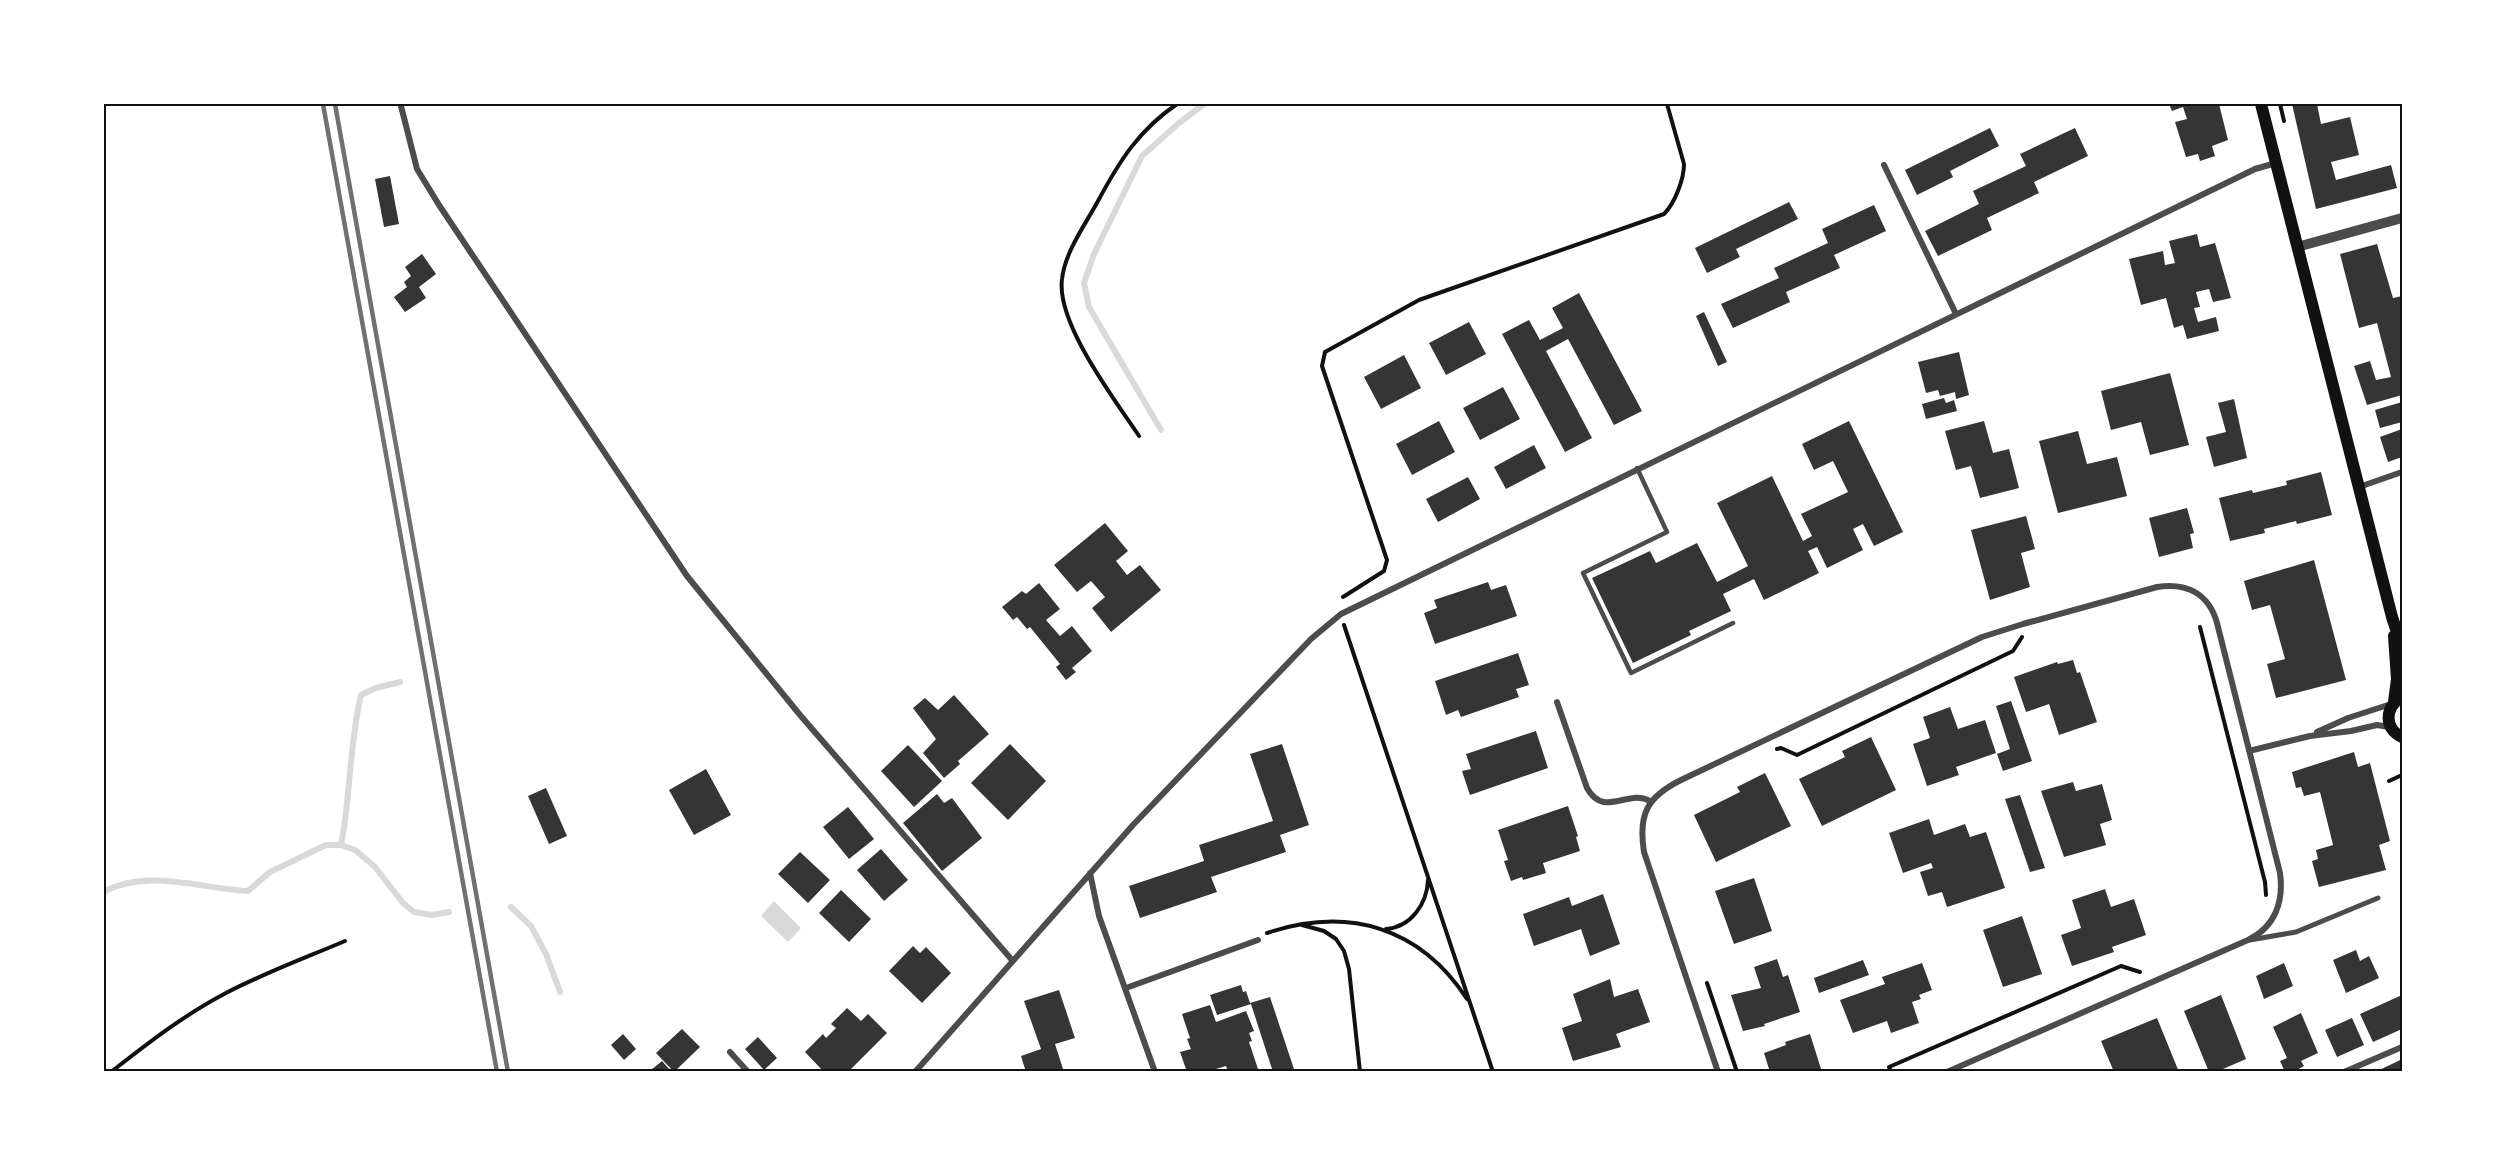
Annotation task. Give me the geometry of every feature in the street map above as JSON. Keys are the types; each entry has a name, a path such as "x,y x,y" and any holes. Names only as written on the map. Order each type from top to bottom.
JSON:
{"main road":[{"path":"2261,104 2392,617 2403,647"},
{"path":"2392,617 2398,700 2388,714 2391,728 2403,737"}],"street":[{"path":"401,106 417,169 687,576 800,715 1012,960"},
{"path":"915,1071 1090,873 1311,639 1341,614 1956,314 2255,170 2276,163"},
{"path":"1884,165 1956,314"},
{"path":"2298,246 2403,218"},
{"path":"2359,487 2403,472"},
{"path":"1718,1071 1644,852 1642,825 1644,813 1650,801 1664,789 1681,780 1982,637 2157,587 2178,585 2190,589 2204,598 2215,617 2280,873 2281,889 2278,910 2266,928 2248,940 1947,1071"},
{"path":"2302,737 2398,700"},
{"path":"1557,702 1587,788 1593,796 1608,803 1641,797 1650,801"},
{"path":"2249,751 2302,737 2377,725 2391,728"},
{"path":"1090,873 1099,916 1155,1071"},
{"path":"2248,940 2296,932 2378,898"},
{"path":"1126,988 1258,940"},
{"path":"2344,1071 2403,1047"},
{"path":"730,1052 748,1071"}],"lane":[{"path":"1637,468 1667,532 1582,573 1631,673 1734,623"}],"path":[{"path":"1139,436 1086,354 1063,303 1062,279 1069,256 1117,166 1148,126 1177,104"},
{"path":"1493,1071 1341,614 1340,600 1384,571 1387,560 1322,366 1325,352 1419,300 1664,214 1670,208 1684,171 1667,104"},
{"path":"2200,627 2265,882 2265,901"},
{"path":"1770,753 1781,748 1797,755 2013,651 2021,637 2032,634"},
{"path":"2389,781 2403,775"},
{"path":"1379,928 1397,926 1417,912 1427,891 1427,872"},
{"path":"1258,940 1260,935 1295,926 1337,921 1379,928 1401,937 1432,957 1456,982 1472,1008"},
{"path":"1295,926 1309,926 1324,931 1336,939 1344,951 1349,969 1360,1071"},
{"path":"111,1071 171,1025 207,1003 243,984 345,941"},
{"path":"1891,1071 1889,1067 2121,966 2138,974 2148,969"},
{"path":"1707,983 1737,1071"}],"shaded area":[{"path":"774,901 801,928 788,942 761,916"}],"building":[{"path":"2169,104 2219,104 2228,140 2212,146 2215,156 2200,161 2198,154 2186,157 2175,122 2187,119 2183,107 2172,111"},
{"path":"2292,104 2317,104 2321,124 2350,117 2359,155 2331,162 2336,180 2391,165 2397,188 2316,209"},
{"path":"1990,128 1999,146 1950,171 1953,177 1917,195 1905,170"},
{"path":"2075,128 2088,156 2034,182 2039,193 1987,218 1992,230 1938,256 1925,231 1979,204 1973,191 2026,166 2020,154"},
{"path":"390,176 399,224 384,227 375,179"},
{"path":"1789,202 1798,219 1736,249 1740,257 1707,273 1695,248"},
{"path":"1874,205 1886,231 1834,255 1840,268 1786,292 1790,302 1733,328 1721,304 1779,278 1774,268 1828,243 1822,229"},
{"path":"2197,234 2200,247 2215,243 2231,298 2213,302 2209,289 2196,292 2200,307 2194,308 2198,322 2216,317 2219,331 2187,339 2183,325 2174,328 2166,298 2141,305 2129,259 2163,251 2165,265 2175,263 2169,241"},
{"path":"2377,244 2393,298 2402,296 2402,395 2367,405 2354,366 2370,361 2376,380 2391,377 2377,323 2359,328 2340,254"},
{"path":"422,254 436,274 419,287 426,298 405,312 394,297 407,287 404,282 411,276 405,267"},
{"path":"1579,293 1642,411 1614,425 1568,339 1546,351 1592,438 1565,452 1502,334 1529,320 1540,340 1563,328 1552,308"},
{"path":"1704,312 1727,362 1718,366 1696,316"},
{"path":"1469,322 1486,354 1446,375 1429,343"},
{"path":"1959,352 1969,395 1956,399 1955,392 1940,396 1938,390 1926,393 1918,362"},
{"path":"1404,355 1421,388 1381,409 1364,377"},
{"path":"2170,373 2189,445 2150,455 2141,422 2111,430 2101,391"},
{"path":"1503,387 1520,419 1480,440 1463,408"},
{"path":"1944,398 1946,403 1954,400 1957,411 1926,419 1922,404"},
{"path":"2234,399 2247,458 2214,467 2206,437 2226,432 2218,403"},
{"path":"2402,402 2402,422 2380,428 2375,410"},
{"path":"1439,421 1455,452 1412,475 1396,444"},
{"path":"1849,421 1903,532 1874,546 1863,524 1853,529 1863,550 1827,568 1817,547 1808,551 1819,573 1764,600 1754,579 1723,594 1731,611 1689,631 1691,635 1633,663 1592,578 1650,551 1656,563 1697,543 1717,582 1748,566 1717,503 1772,476 1803,541 1812,536 1801,514 1848,492 1833,461 1814,470 1802,444"},
{"path":"1984,421 1993,453 2009,449 2019,488 1980,498 1971,466 1956,470 1945,431"},
{"path":"2402,429 2402,457 2388,462 2380,437"},
{"path":"2078,431 2087,464 2117,457 2127,496 2058,513 2039,441"},
{"path":"1534,445 1546,468 1506,489 1494,467"},
{"path":"2321,472 2332,515 2264,529 2265,533 2230,541 2219,498 2287,485 2286,481"},
{"path":"1468,477 1480,499 1438,522 1426,499"},
{"path":"2187,508 2194,533 2190,534 2193,548 2159,557 2149,518"},
{"path":"2026,516 2035,549 2021,553 2030,587 1990,600 1971,530"},
{"path":"1105,523 1128,551 1116,561 1127,575 1140,565 1161,590 1111,632 1092,608 1105,597 1091,581 1077,592 1054,565"},
{"path":"2314,560 2346,680 2276,698 2267,664 2285,659 2270,605 2252,610 2244,581"},
{"path":"1488,582 1491,590 1506,585 1517,616 1435,644 1424,613 1437,608 1434,600"},
{"path":"1039,583 1060,609 1046,620 1060,636 1072,626 1092,651 1072,668 1076,672 1066,680 1056,667 1060,664 1030,627 1027,629 1017,617 1013,620 1002,607 1022,591 1026,594"},
{"path":"1518,653 1529,685 1516,689 1519,697 1461,717 1458,710 1446,715 1435,681"},
{"path":"2073,660 2077,673 2080,672 2097,722 2059,735 2049,704 2026,712 2014,677 2057,662 2058,664"},
{"path":"954,695 989,734 958,761 960,764 944,778 923,753 936,739 913,708 925,698 938,710"},
{"path":"2011,701 2032,761 2003,771 1997,754 2010,749 1996,706"},
{"path":"1950,707 1958,729 1985,720 1996,753 1956,767 1959,775 1927,786 1913,744 1930,738 1923,717"},
{"path":"1536,731 1548,768 1470,795 1462,771 1471,769 1466,754"},
{"path":"1871,737 1896,790 1822,826 1799,779 1845,757 1842,751"},
{"path":"1010,744 1046,781 1008,820 971,783"},
{"path":"1282,744 1309,825 1280,835 1286,852 1211,877 1217,892 1140,918 1129,886 1204,861 1199,845 1273,821 1250,754"},
{"path":"908,745 942,781 914,807 881,771"},
{"path":"2354,752 2358,767 2370,763 2390,841 2379,845 2386,870 2319,887 2312,861 2318,859 2316,850 2333,845 2320,792 2304,796 2301,787 2296,788 2292,772"},
{"path":"706,769 731,815 694,835 669,790"},
{"path":"1765,773 1791,826 1716,862 1694,815 1740,792 1737,787"},
{"path":"2073,782 2076,791 2102,784 2112,820 2100,824 2106,845 2064,857 2041,791"},
{"path":"546,788 567,836 549,844 528,796"},
{"path":"937,794 944,803 952,798 982,838 942,871 903,823"},
{"path":"2020,795 2045,868 2030,872 2005,799"},
{"path":"1568,806 1578,836 1576,837 1580,851 1543,863 1546,873 1511,881 1504,861 1508,860 1498,830"},
{"path":"848,807 874,839 849,859 823,827"},
{"path":"1929,819 1934,835 1965,824 1970,837 1986,832 2005,888 1947,907 1942,892 1928,896 1920,872 1933,868 1931,863 1903,873 1889,833"},
{"path":"881,849 908,880 884,901 857,870"},
{"path":"800,852 830,880 808,903 778,874"},
{"path":"1754,878 1772,931 1734,944 1715,891"},
{"path":"2105,889 2111,907 2134,899 2146,935 2112,947 2114,952 2072,966 2061,935 2081,928 2072,900"},
{"path":"841,890 871,919 849,942 819,913"},
{"path":"1603,894 1620,944 1590,956 1581,929 1534,946 1523,914 1569,897 1572,906"},
{"path":"2022,916 2042,974 2003,987 1983,930"},
{"path":"913,946 920,953 926,947 951,973 922,1003 889,971"},
{"path":"2356,950 2360,961 2369,956 2379,978 2346,993 2333,960"},
{"path":"1777,959 1783,977 1788,975 1800,1012 1764,1024 1765,1026 1743,1031 1731,995 1761,988 1754,967"},
{"path":"1863,960 1869,975 1819,993 1814,978"},
{"path":"1922,963 1932,990 1919,995 1921,999 1912,1002 1919,1023 1891,1033 1887,1021 1853,1033 1840,1000 1885,984 1882,977"},
{"path":"2284,963 2293,986 2264,999 2256,976"},
{"path":"1610,979 1614,997 1638,989 1650,1022 1616,1034 1621,1047 1573,1061 1562,1028 1582,1021 1573,994"},
{"path":"1241,985 1250,1003 1270,997 1295,1072 1273,1072 1251,1004 1217,1015 1210,995"},
{"path":"1059,990 1075,1038 1055,1044 1064,1072 1026,1072 1021,1056 1041,1049 1024,1001"},
{"path":"2221,995 2246,1059 2216,1072 2209,1072 2184,1011"},
{"path":"2402,995 2402,1029 2373,1042 2360,1014"},
{"path":"1210,1005 1216,1022 1246,1011 1254,1031 1249,1033 1252,1041 1249,1042 1259,1072 1228,1072 1226,1066 1216,1069 1217,1072 1187,1072 1180,1052 1191,1049 1182,1014"},
{"path":"847,1008 861,1021 868,1014 887,1033 848,1072 824,1072 805,1052 823,1034 826,1038 836,1028 831,1024"},
{"path":"2301,1013 2318,1053 2301,1061 2304,1066 2293,1072 2285,1072 2280,1061 2287,1058 2273,1027"},
{"path":"2157,1018 2179,1072 2114,1072 2101,1041"},
{"path":"2352,1018 2364,1045 2337,1057 2325,1030"},
{"path":"682,1029 700,1047 674,1072 656,1053"},
{"path":"623,1034 636,1049 624,1060 611,1045"},
{"path":"1810,1034 1822,1072 1770,1072 1764,1053 1786,1045 1785,1042"},
{"path":"758,1037 777,1058 764,1070 745,1049"},
{"path":"2402,1059 2402,1072 2375,1072 2394,1063"},
{"path":"662,1061 672,1072 652,1072 651,1070"}],"waterway":[{"path":"1161,430 1089,307 1084,283 1094,254 1142,156 1204,104"},
{"path":"341,845 354,732 361,695 376,688 400,682"},
{"path":"104,892 138,881 175,882 248,891 270,872 326,845 341,845 355,850 375,867 403,903 414,912 432,915 449,912"},
{"path":"511,907 531,926 546,954 560,992"}],"railway":[{"path":"323,104 497,1072"},
{"path":"335,104 508,1072"}]}
